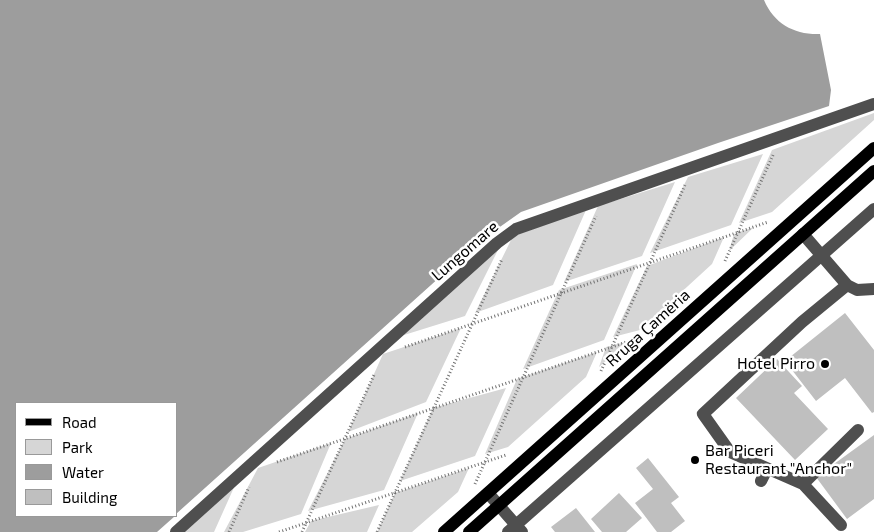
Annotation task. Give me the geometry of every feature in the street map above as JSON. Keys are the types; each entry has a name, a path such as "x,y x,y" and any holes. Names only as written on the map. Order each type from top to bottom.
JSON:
{"main road":[{"name":"Rruga Çamëria","path":"444,532 874,148"},
{"name":"Rruga Çamëria","path":"469,532 503,510 874,171"}],"street":[{"name":"Lungomare","path":"176,532 497,243 516,229 874,104"},
{"path":"488,493 503,510 515,530 874,208"},
{"path":"803,234 847,286 857,290 874,289"},
{"path":"841,525 803,484 730,452 703,414 802,322 847,286"},
{"path":"803,484 858,430"},
{"path":"761,482 767,469"}],"path":[{"path":"722,268 781,136"},
{"path":"598,377 693,167"},
{"path":"483,463 605,197"},
{"path":"400,348 770,222"},
{"path":"377,532 504,253"},
{"path":"276,462 642,337"},
{"path":"302,532 375,372"},
{"path":"279,532 511,454"},
{"path":"228,532 249,487"}],"green space":[{"path":"874,113 874,120 772,212 739,223 772,150"},
{"path":"763,154 731,225 650,253 688,177"},
{"path":"675,182 642,256 564,282 598,206"},
{"path":"586,210 553,285 475,313 513,236"},
{"path":"754,227 729,251 734,234"},
{"path":"724,237 712,264 640,330 613,337 647,266"},
{"path":"504,238 465,316 388,340"},
{"path":"637,264 604,340 523,369 559,290"},
{"path":"461,328 426,402 348,432 383,354"},
{"path":"626,342 599,367 606,347"},
{"path":"597,352 586,377 508,447 485,454 517,379"},
{"path":"506,388 475,456 400,481 433,408"},
{"path":"418,413 384,490 308,511 345,439"},
{"path":"331,443 301,514 243,532 224,532 258,468"},
{"path":"469,468 458,492 412,532 377,532 395,493"},
{"path":"240,474 214,532 176,532"},
{"path":"379,505 367,532 305,532 311,521"}],"water":[{"path":"0,0 764,0 773,16 786,26 802,32 820,34 831,90 829,106 521,212 480,241 178,512 178,402 15,402 15,517 174,517 157,532 0,532"}],"building":[{"path":"845,313 874,350 874,412 872,413 845,378 816,401 785,361"},
{"path":"777,359 802,386 794,393 828,429 795,460 736,398"},
{"path":"874,435 874,499 847,519 816,477"},
{"path":"648,458 679,497 671,503 685,521 671,532 657,532 635,503 653,489 636,468"},
{"path":"619,493 642,518 626,532 602,532 591,519"},
{"path":"576,508 595,532 555,532 551,527"}],"place":[{"name":"Hotel Pirro","path":"825,364"},
{"name":"Bar Piceri Restaurant \"Anchor\"","path":"695,460"}]}
